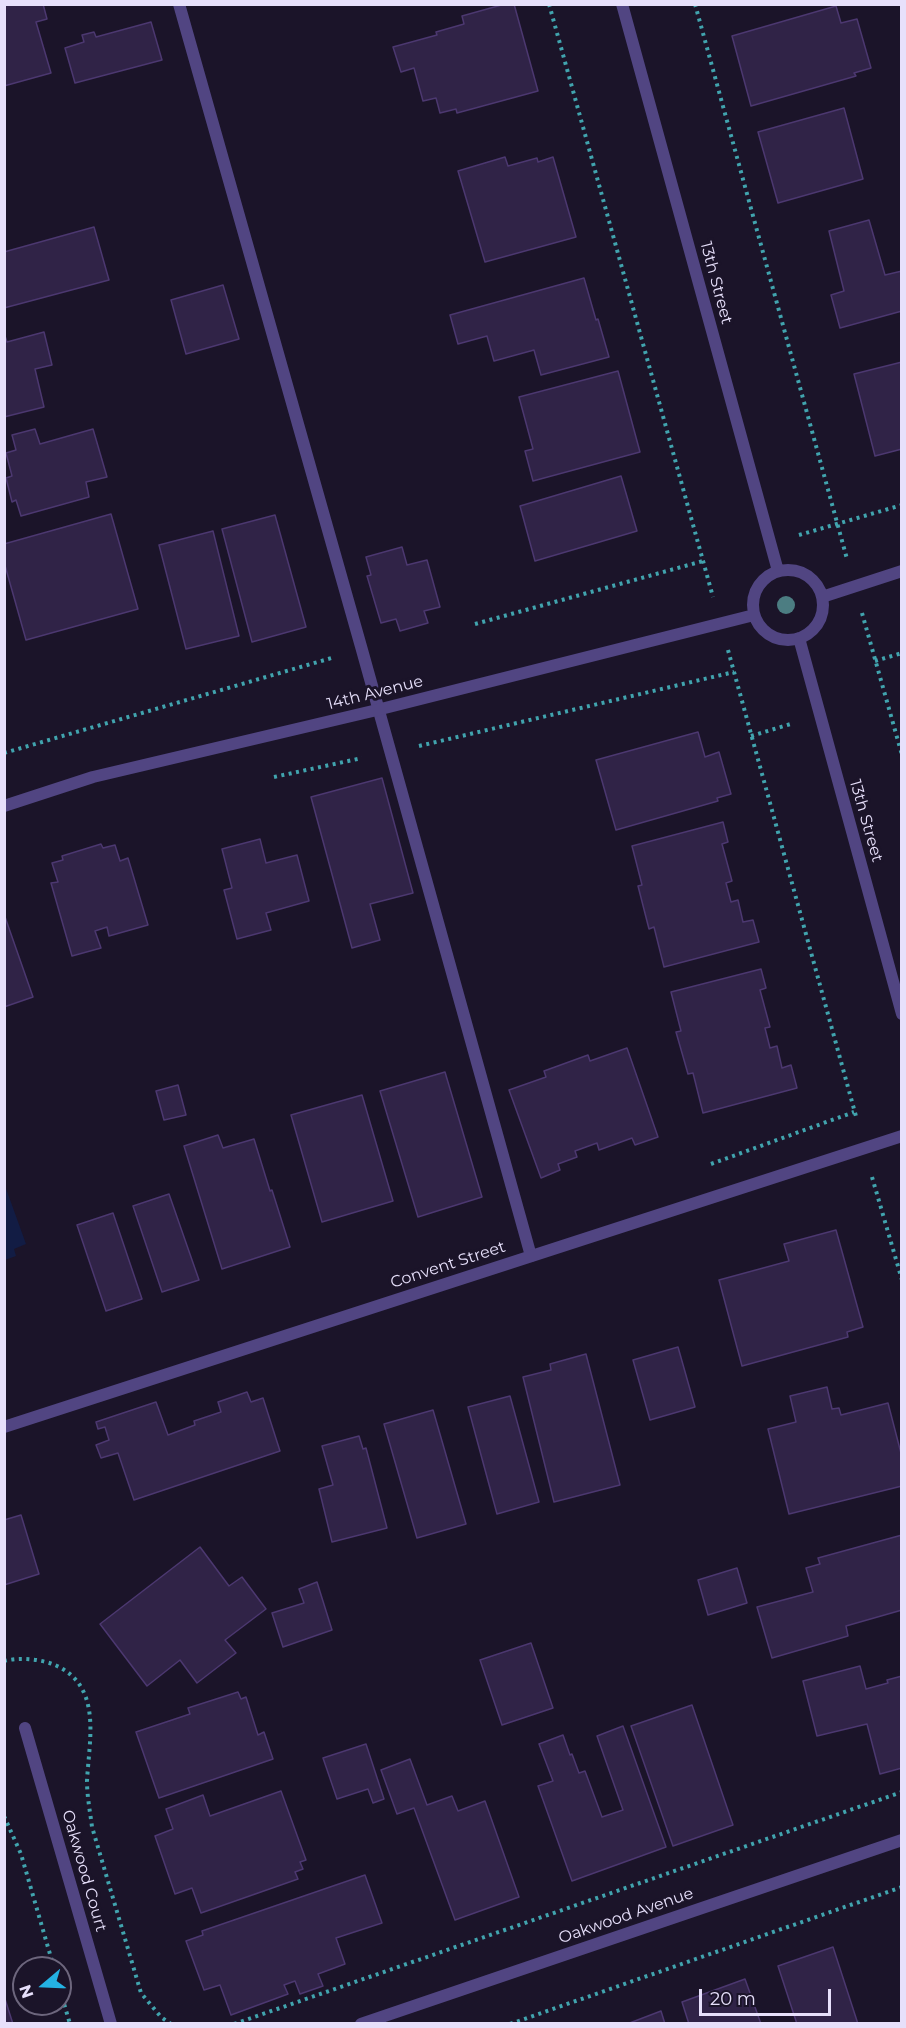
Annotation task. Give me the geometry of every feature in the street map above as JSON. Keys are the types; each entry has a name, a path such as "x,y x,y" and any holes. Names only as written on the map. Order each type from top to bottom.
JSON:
{"street":[{"path":"179,4 531,1256"},
{"name":"13th Street","path":"622,4 778,571"},
{"path":"778,571 800,572 810,577 818,586 822,597 821,617 816,625 799,638 781,639 772,636 764,631 754,615 755,593 768,576 778,571"},
{"path":"822,597 902,571"},
{"name":"14th Avenue","path":"4,806 93,777 377,710 754,615"},
{"name":"13th Street","path":"799,638 902,1014"},
{"name":"Convent Street","path":"4,1427 902,1136"},
{"name":"Oakwood Court","path":"25,1728 111,2024"},
{"name":"Oakwood Avenue","path":"361,2024 902,1840"}],"path":[{"path":"695,4 836,523 902,755"},
{"path":"771,544 902,504"},
{"path":"475,624 704,561"},
{"path":"4,753 362,650"},
{"path":"875,661 902,653"},
{"path":"274,777 390,753 734,672"},
{"path":"751,736 820,716"},
{"path":"4,1661 28,1659 47,1662 61,1668 75,1681 87,1699 91,1718 87,1781 92,1827 141,1993 161,2017 171,2024"},
{"path":"234,2024 902,1792"},
{"path":"4,1816 21,1854 51,1956"},
{"path":"510,2024 902,1887"}],"water":[{"path":"4,1183 26,1244 14,1249 16,1256 5,1260"}],"building":[{"path":"4,4 43,4 47,19 36,22 51,73 4,86"},
{"path":"505,4 514,4 538,91 457,113 456,109 440,113 436,98 423,101 414,68 401,72 393,47 437,35 436,32 464,24 462,16"},
{"path":"836,6 841,23 857,19 871,68 854,73 856,76 751,106 732,36"},
{"path":"151,22 162,60 75,83 65,48 84,42 82,35 94,32 96,37"},
{"path":"844,108 863,179 778,203 758,132"},
{"path":"505,157 508,166 537,158 538,162 553,157 576,237 485,262 458,171"},
{"path":"869,220 885,275 902,271 902,311 840,328 831,295 844,291 829,231"},
{"path":"94,227 109,280 4,308 4,252"},
{"path":"584,278 609,357 541,375 534,350 494,361 487,336 458,344 450,315"},
{"path":"223,285 239,339 186,354 171,300"},
{"path":"44,332 52,365 35,369 44,407 4,417 4,333 7,342"},
{"path":"902,362 902,449 875,456 854,374"},
{"path":"618,371 640,452 533,481 525,451 533,449 519,397"},
{"path":"35,429 40,444 93,429 107,477 86,482 89,497 21,516 16,500 12,502 6,478 12,476 6,453 16,450 12,435"},
{"path":"621,476 637,531 535,561 520,506"},
{"path":"111,514 138,609 26,640 4,562 4,544"},
{"path":"275,515 306,627 252,642 222,529"},
{"path":"213,531 239,636 186,649 159,545"},
{"path":"402,547 407,565 427,560 440,607 424,611 428,623 400,631 396,619 381,623 367,576 371,575 366,557"},
{"path":"698,732 705,757 719,752 731,794 717,798 718,801 616,830 596,760"},
{"path":"382,778 413,893 370,904 380,940 352,948 311,797"},
{"path":"723,822 728,842 722,844 732,881 726,883 731,902 738,900 743,922 753,920 759,942 664,967 654,927 649,929 638,886 642,885 632,846"},
{"path":"260,839 266,863 297,855 309,901 266,913 271,930 237,939 224,890 232,888 222,849"},
{"path":"101,844 103,848 115,845 120,861 128,858 148,925 109,936 107,927 95,931 101,948 72,956 51,883 58,882 52,863 63,860 62,856"},
{"path":"4,914 33,997 4,1007"},
{"path":"761,969 766,988 760,990 770,1027 765,1028 770,1048 777,1046 782,1068 791,1065 797,1088 703,1113 693,1073 688,1074 676,1032 681,1031 671,992"},
{"path":"627,1048 658,1137 635,1145 632,1138 599,1150 597,1143 575,1151 577,1157 558,1164 560,1170 541,1178 509,1090 546,1077 544,1071 588,1055 590,1061"},
{"path":"445,1072 482,1197 418,1217 380,1091"},
{"path":"178,1085 186,1115 164,1120 156,1091"},
{"path":"362,1095 393,1201 322,1222 291,1115"},
{"path":"218,1135 223,1148 254,1139 290,1247 222,1269 184,1146"},
{"path":"169,1194 199,1280 162,1292 133,1206"},
{"path":"113,1213 142,1299 106,1311 77,1225"},
{"path":"836,1230 863,1327 847,1332 848,1337 742,1366 719,1280 789,1261 784,1244"},
{"path":"678,1347 695,1407 650,1420 633,1360"},
{"path":"586,1354 620,1485 554,1502 523,1377 551,1370 550,1364"},
{"path":"827,1387 832,1409 839,1408 841,1415 888,1403 902,1457 902,1486 789,1514 768,1429 796,1422 790,1396"},
{"path":"247,1392 251,1402 263,1398 280,1451 134,1500 118,1453 101,1458 96,1445 109,1440 105,1427 98,1429 96,1422 156,1402 168,1435 195,1425 194,1421 221,1412 218,1402"},
{"path":"510,1396 539,1502 497,1514 468,1407"},
{"path":"433,1410 466,1524 417,1538 384,1424"},
{"path":"359,1436 363,1449 366,1448 387,1528 332,1542 319,1489 333,1485 322,1446"},
{"path":"21,1515 39,1574 4,1585 4,1520"},
{"path":"902,1535 902,1610 846,1626 848,1636 772,1658 757,1607 813,1592 806,1568 820,1564 818,1558"},
{"path":"200,1547 229,1586 242,1577 266,1609 225,1640 236,1653 197,1683 180,1660 147,1686 100,1624"},
{"path":"737,1568 747,1603 708,1615 698,1580"},
{"path":"317,1582 332,1630 283,1647 272,1613 304,1603 299,1589"},
{"path":"531,1643 553,1708 502,1725 480,1660"},
{"path":"860,1666 866,1689 888,1683 887,1680 902,1676 902,1768 880,1774 867,1724 817,1736 803,1681"},
{"path":"238,1692 241,1699 246,1697 258,1735 264,1732 273,1759 159,1798 136,1732 190,1714 188,1708"},
{"path":"692,1705 733,1825 673,1846 631,1726"},
{"path":"623,1726 666,1847 572,1881 538,1786 553,1781 539,1744 563,1735 579,1773 585,1771 602,1817 623,1810 597,1736"},
{"path":"366,1744 384,1799 373,1803 368,1789 337,1799 323,1758"},
{"path":"410,1759 427,1805 452,1796 458,1811 485,1801 519,1897 455,1920 414,1808 397,1814 381,1770"},
{"path":"281,1791 306,1860 300,1862 303,1869 295,1872 298,1879 201,1913 192,1888 175,1894 155,1836 173,1829 166,1809 203,1795 210,1816"},
{"path":"365,1875 382,1923 336,1938 345,1964 318,1974 323,1986 300,1994 295,1981 284,1985 288,1994 231,2015 220,1985 204,1990 186,1941 203,1935 202,1931"},
{"path":"833,1947 858,2024 797,2024 778,1966"},
{"path":"745,1979 761,2024 689,2024 682,2002"},
{"path":"5,1999 13,2024 4,2024"},
{"path":"661,2011 665,2024 627,2024"}]}
